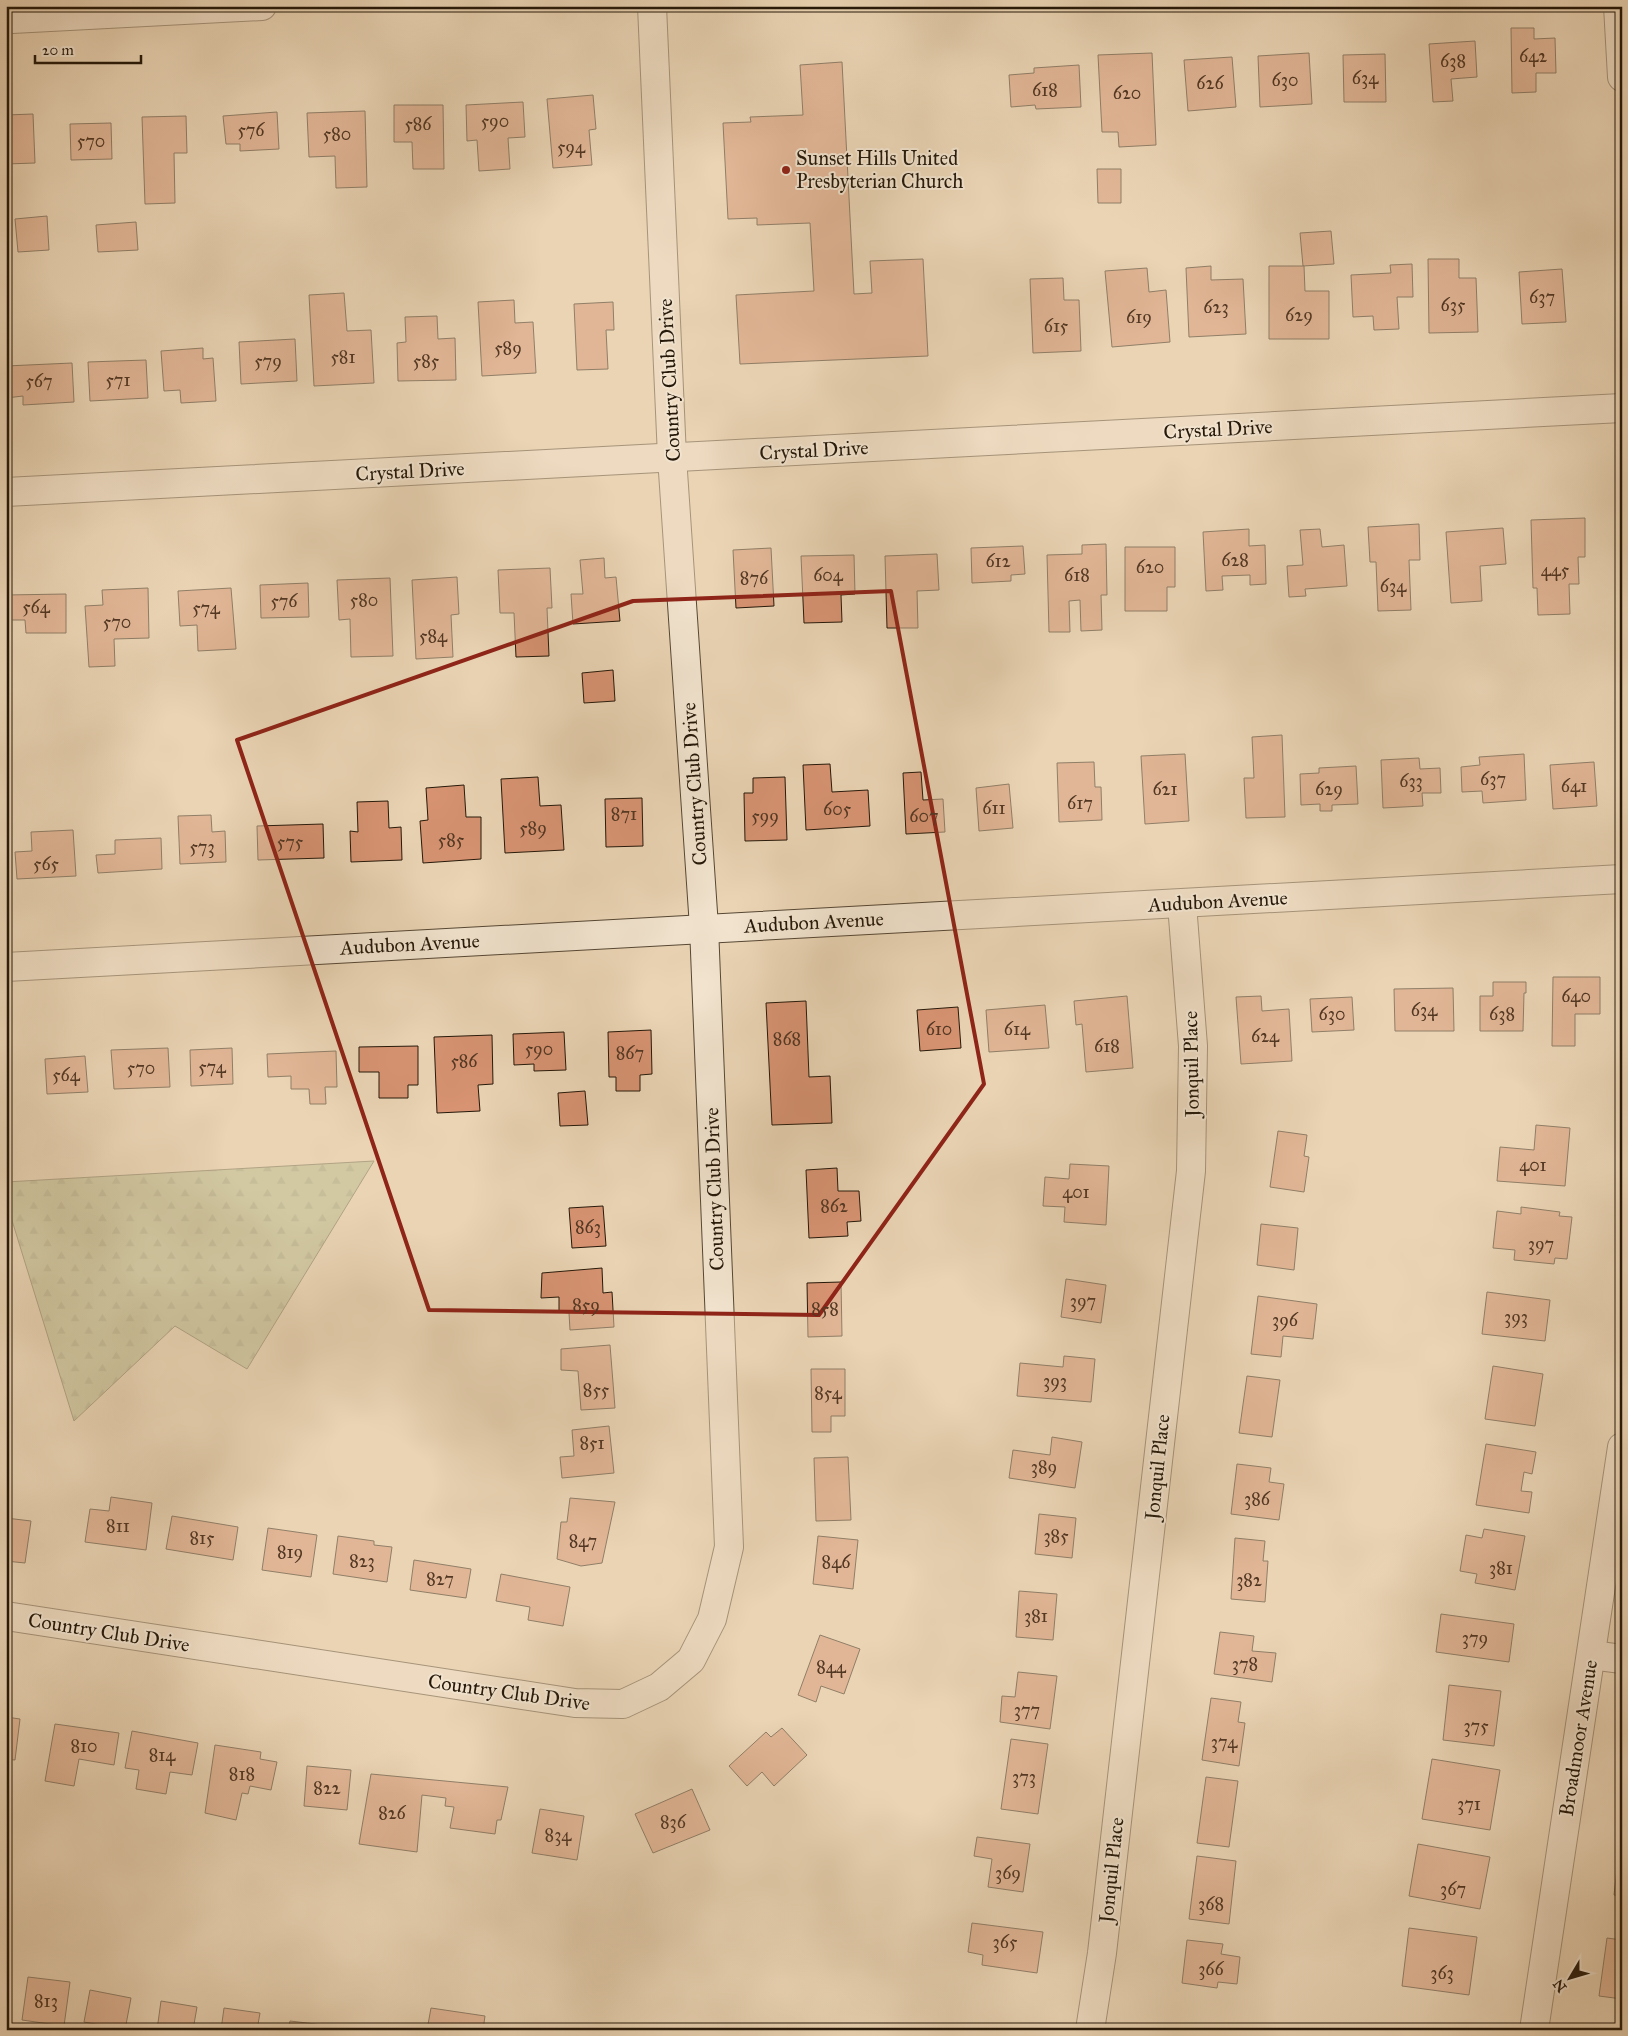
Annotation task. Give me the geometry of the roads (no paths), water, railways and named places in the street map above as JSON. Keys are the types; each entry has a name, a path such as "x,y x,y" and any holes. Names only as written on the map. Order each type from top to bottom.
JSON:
{"street":[{"path":"12,18 262,6"},
{"name":"Country Club Drive","path":"6,1616 575,1704 623,1704 659,1687 691,1660 712,1620 729,1547 704,927 672,457 652,6"},
{"path":"1618,6 1622,77"},
{"name":"Crystal Drive","path":"6,492 1622,408"},
{"name":"Audubon Avenue","path":"6,967 704,927 1182,904 1622,879"},
{"name":"Jonquil Place","path":"1090,2030 1102,1953 1191,1171 1193,1046 1182,904"},
{"name":"Broadmoor Avenue","path":"1534,2030 1622,1447"},
{"path":"1591,1655 1622,1659"}],"place":[{"name":"Sunset Hills United Presbyterian Church","path":"786,170"}]}
